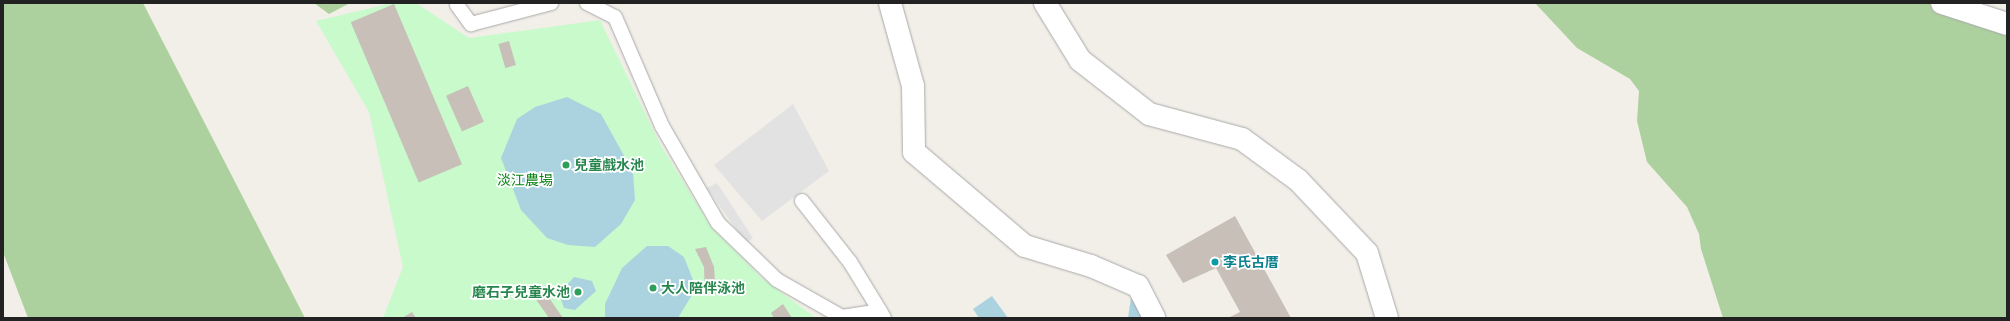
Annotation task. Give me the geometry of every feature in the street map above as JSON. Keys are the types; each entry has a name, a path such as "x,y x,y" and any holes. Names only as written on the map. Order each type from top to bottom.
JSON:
{"street":[{"path":"890,3 914,86 914,152 1025,246 1092,266 1138,286 1154,318"},
{"path":"1045,3 1080,60 1149,114 1242,139 1298,180 1367,253 1387,318"},
{"path":"1942,3 2007,24"}],"lane":[{"path":"457,5 471,24 551,3"},
{"path":"587,3 615,17 662,126 718,223 777,280 842,317 882,314 850,262 802,201"}],"green space":[{"path":"3,3 143,3 305,318 28,318 3,252"},
{"path":"314,3 350,3 329,14"},
{"name":"淡江農場","path":"392,3 416,3 469,38 600,20 660,144 711,227 763,279 816,318 383,318 403,267 369,112 316,21"},
{"path":"1535,3 1959,3 2007,21 2007,318 1723,318 1701,249 1699,234 1687,207 1647,162 1637,121 1639,91 1630,79 1577,48"}],"shaded area":[{"path":"793,104 829,171 762,221 714,165"},
{"path":"717,183 753,238 746,243 707,188"}],"water":[{"name":"兒童戲水池","path":"567,97 601,114 633,172 635,200 621,224 595,247 568,245 547,238 521,210 501,158 517,119 535,107"},
{"name":"大人陪伴泳池","path":"647,246 668,246 684,257 693,280 692,295 678,318 605,318 605,304 622,268"},
{"name":"磨石子兒童水池","path":"574,277 592,281 596,291 575,310 564,308 559,294"},
{"path":"992,296 1008,318 979,318 973,309"},
{"path":"1131,298 1143,318 1128,318"}],"building":[{"path":"394,4 462,164 419,183 351,22"},
{"path":"509,41 516,65 505,68 498,44"},
{"path":"468,86 484,122 462,131 446,96"},
{"name":"李氏古厝","path":"1235,216 1291,318 1228,318 1240,312 1216,268 1183,283 1166,255"},
{"path":"706,247 714,267 716,294 705,293 704,267 695,249"},
{"path":"545,292 563,318 549,318 535,298"},
{"path":"783,304 792,318 774,318 771,313"},
{"path":"412,312 416,318 402,318"}],"place":[{"name":"兒童戲水池","path":"566,165"},
{"name":"李氏古厝","path":"1215,262"},
{"name":"大人陪伴泳池","path":"653,288"},
{"name":"磨石子兒童水池","path":"578,292"}]}
